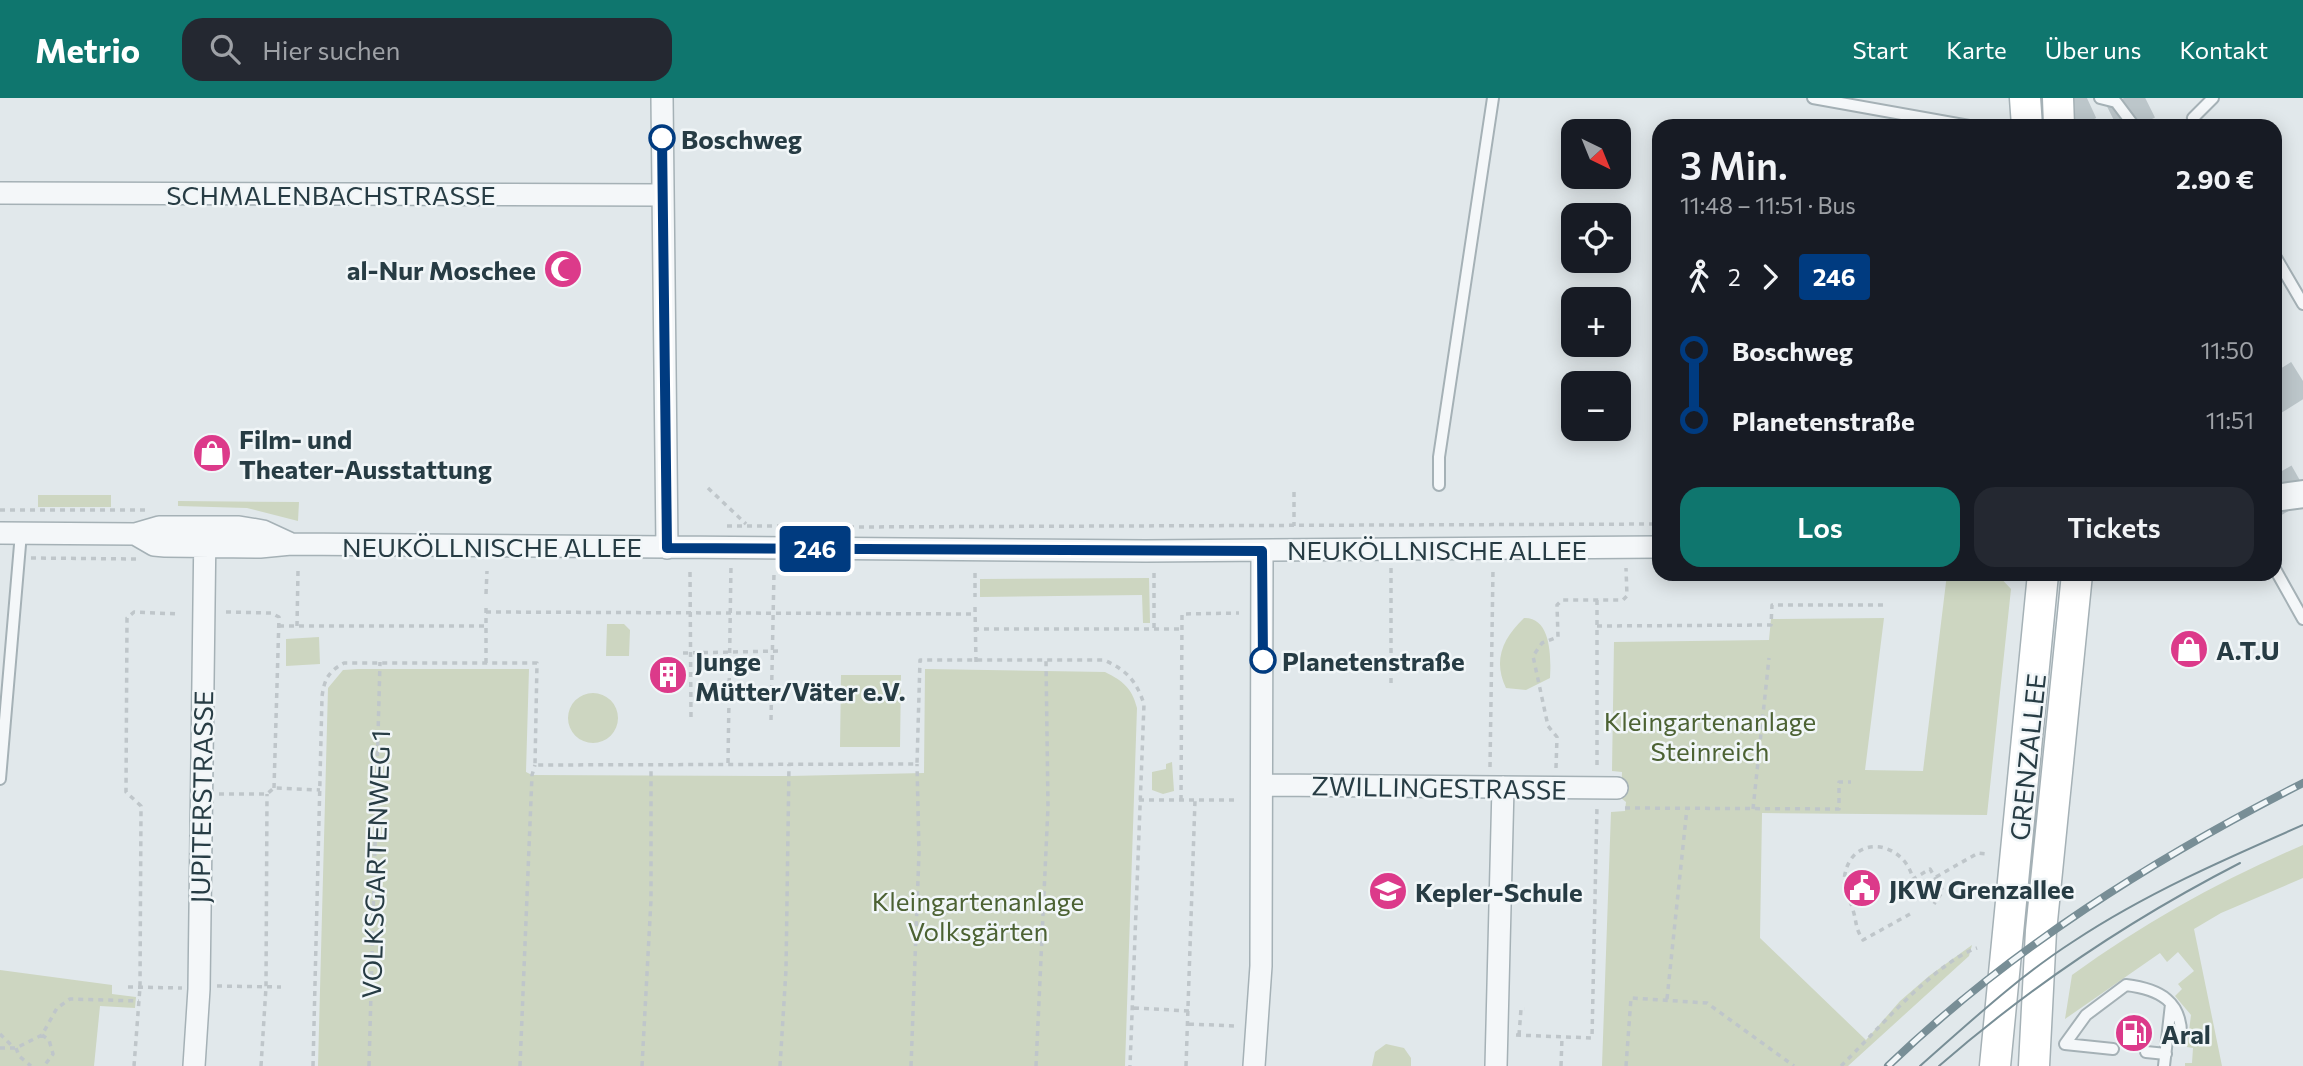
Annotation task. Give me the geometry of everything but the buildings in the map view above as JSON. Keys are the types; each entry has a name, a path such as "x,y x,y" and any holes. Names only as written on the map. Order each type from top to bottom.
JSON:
{"main road":[{"path":"2025,98 2026,119"},
{"path":"2058,98 2059,119"},
{"name":"GRENZALLEE","path":"1995,1064 2042,581"},
{"name":"GRENZALLEE","path":"2034,1066 2041,930 2076,581"},
{"path":"1995,1064 2034,1066"}],"street":[{"path":"662,98 667,548"},
{"name":"SCHMALENBACHSTRASSE","path":"0,193 662,195"},
{"path":"2282,497 2303,494"},
{"name":"NEUKÖLLNISCHE ALLEE","path":"10,533 135,534 159,527 204,537 263,531 291,544 667,548 1262,551 1652,547"},
{"name":"JUPITERSTRASSE","path":"194,1066 199,987 204,537"},
{"path":"1254,1066 1261,966 1262,551"},
{"path":"1496,782 1496,1066"},
{"name":"ZWILLINGESTRASSE","path":"1262,785 1496,782 1621,798"}],"lane":[{"path":"1439,485 1439,457 1493,98"},
{"path":"1813,98 1930,119"},
{"path":"2100,98 2116,102 2129,119"},
{"path":"2194,119 2213,98"},
{"path":"2282,268 2303,304"},
{"path":"0,779 20,558 10,533"},
{"path":"2282,581 2303,619"},
{"path":"2105,1051 2065,1044 2086,1015 2126,985 2151,988 2171,1004 2179,1012 2182,1022 2181,1038"},
{"path":"2146,1052 2165,1060 2171,1004"}],"path":[{"path":"708,488 748,526"},
{"path":"1294,492 1294,526"},
{"path":"0,510 146,510"},
{"path":"848,527 1652,524"},
{"path":"716,526 808,527"},
{"path":"728,763 732,548"},
{"path":"20,558 143,559"},
{"path":"1391,568 1391,683"},
{"path":"1556,775 1557,737 1548,726 1532,656 1542,643 1558,637 1557,606 1562,600 1623,600 1627,596 1626,568"},
{"path":"1493,569 1496,782"},
{"path":"298,571 298,626"},
{"path":"486,594 487,571"},
{"path":"690,572 691,719"},
{"path":"771,720 774,572"},
{"path":"975,573 975,597"},
{"path":"1154,573 1154,628"},
{"path":"1597,600 1597,776"},
{"path":"486,603 486,663"},
{"path":"1597,626 1771,625 1772,605 1884,605"},
{"path":"975,607 976,662"},
{"path":"134,1066 140,987 141,806 126,792 127,618 134,612 179,614"},
{"path":"226,612 271,613 279,617 274,788"},
{"path":"486,612 974,614"},
{"path":"1181,800 1182,614 1240,613"},
{"path":"279,626 486,626"},
{"path":"974,629 1182,629"},
{"path":"683,653 780,651"},
{"path":"1753,809 1769,658"},
{"path":"911,1066 919,853 917,764 920,660 1104,660 1121,668 1137,683 1144,704 1130,1066"},
{"path":"1037,1066 1048,807 1046,661"},
{"path":"313,1066 323,684 331,670 344,663 380,662 537,663 535,765 532,775 520,1066"},
{"name":"VOLKSGARTENWEG 1","path":"369,1066 380,662"},
{"path":"780,1066 786,970 789,763"},
{"path":"535,765 917,764"},
{"path":"642,1066 650,925 651,765"},
{"path":"1621,798 1687,808 1839,809 1839,782 1851,782"},
{"path":"200,794 267,794 274,788 320,790"},
{"path":"261,1066 267,987 267,794"},
{"path":"1497,1034 1592,1038 1597,798"},
{"path":"1139,800 1239,800"},
{"path":"1186,1066 1190,1011 1195,800"},
{"path":"1667,999 1687,808"},
{"path":"1910,914 1863,940 1854,927 1855,915 1845,882 1849,864 1863,850 1883,846 1905,859 1913,879 1930,869 1943,891 1934,904"},
{"path":"1936,877 1978,853 1988,854"},
{"path":"1841,1066 1936,975 1968,951 1978,948"},
{"path":"128,987 281,987"},
{"path":"1626,1066 1630,998 1707,1003 1794,1066"},
{"path":"0,1048 14,1047 42,1035 57,1008 71,999 139,1001"},
{"path":"1134,1008 1190,1011"},
{"path":"1520,1035 1521,1009 1525,1009"},
{"path":"1189,1024 1235,1026"},
{"path":"0,1034 31,1066"},
{"path":"42,1035 48,1040 53,1054 44,1066"},
{"path":"1561,1066 1562,1037"}],"green space":[{"path":"38,495 111,495 111,507 38,507"},
{"path":"178,501 299,502 298,521 247,508 178,506"},
{"path":"1149,578 1150,623 1143,623 1142,595 980,597 980,579"},
{"name":"Kleingartenanlage Steinreich","path":"1946,581 2004,581 2011,589 1987,815 1762,813 1760,938 1866,1040 1900,1001 1972,945 1969,956 1848,1066 1602,1066 1611,812 1625,811 1626,802 1621,798 1622,772 1612,771 1614,642 1769,640 1771,619 1884,618 1865,770 1923,771"},
{"path":"1524,618 1540,624 1545,632 1550,651 1550,678 1526,690 1506,688 1500,669 1502,651 1510,634"},
{"path":"607,624 624,624 630,630 629,656 606,656"},
{"path":"319,637 320,664 286,666 286,639"},
{"name":"Kleingartenanlage Volksgärten","path":"529,669 526,772 532,775 790,776 924,773 925,669 1105,672 1126,686 1137,708 1125,1066 318,1066 328,688 343,670"},
{"path":"841,675 901,675 900,747 840,747"},
{"path":"583,694 603,694 617,708 617,728 603,742 583,742 569,728 569,708"},
{"path":"1172,762 1174,791 1163,794 1152,790 1152,772 1166,769 1166,764"},
{"path":"2303,845 2303,878 2221,913 2194,929 2222,1066 2185,1066 2185,1063 2192,1063 2193,1048 2187,1047 2191,1015 2175,996 2182,989 2178,984 2194,971 2178,952 2167,962 2160,953 2065,1019 2072,975 2127,937 2184,903"},
{"path":"0,970 112,985 112,994 136,997 135,1008 100,1006 94,1066 0,1066"},
{"path":"1386,1044 1404,1048 1411,1058 1411,1066 1372,1066 1375,1052"}],"tunnel":[{"path":"2066,98 2076,119"},
{"path":"2124,98 2134,119"},
{"path":"2282,383 2303,417"},
{"path":"2282,487 2303,524"}],"tram line":[{"path":"1920,1066 2014,985 2053,955 2101,924 2186,878 2303,825"},
{"path":"1939,1066 2046,981 2121,930 2240,863"}],"railway":[{"path":"1888,1066 1983,983 2085,909 2192,843 2303,783"}],"bus line":[{"name":"246","path":"662,138 667,548 1262,551 1263,660"}],"place":[{"name":"Boschweg","path":"662,138"},
{"name":"al-Nur Moschee","path":"563,269"},
{"name":"Film- und Theater-Ausstattung","path":"212,453"},
{"name":"A.T.U","path":"2189,649"},
{"name":"Planetenstraße","path":"1263,660"},
{"name":"Junge Mütter/Väter e.V.","path":"668,675"},
{"name":"JKW Grenzallee","path":"1862,888"},
{"name":"Kepler-Schule","path":"1388,891"},
{"name":"Aral","path":"2134,1033"}]}
